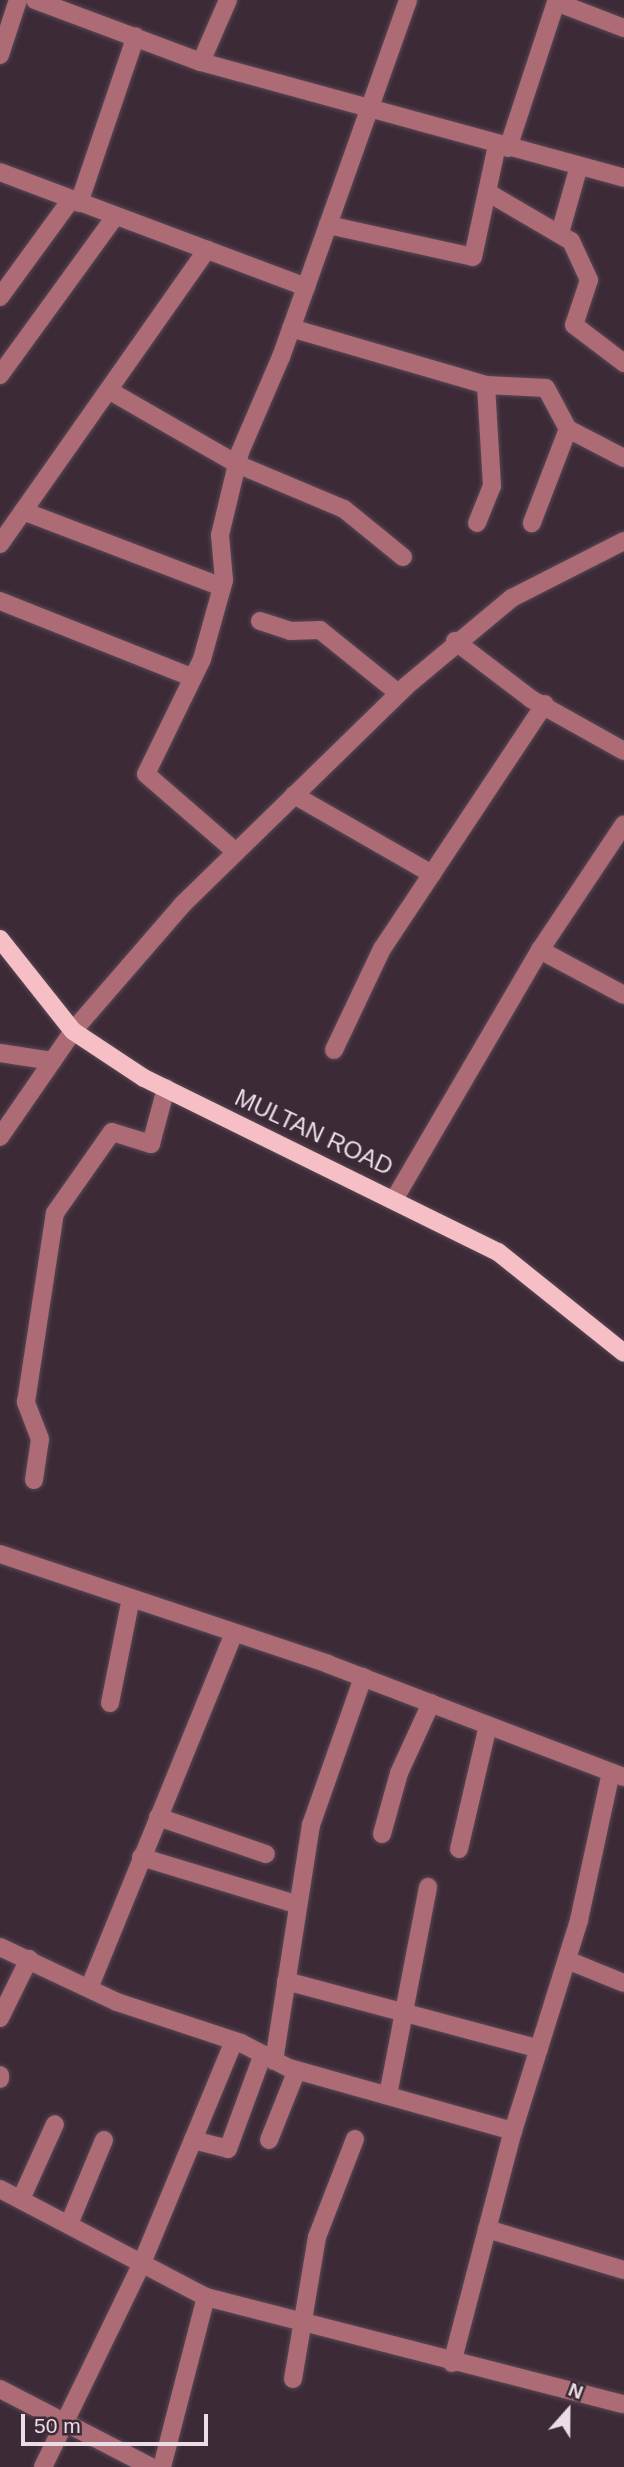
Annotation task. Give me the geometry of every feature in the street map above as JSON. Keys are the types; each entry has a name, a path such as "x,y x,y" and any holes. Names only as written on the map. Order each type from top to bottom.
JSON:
{"main road":[{"name":"MULTAN ROAD","path":"0,939 73,1031 166,1088 395,1198 498,1252 624,1353"}],"street":[{"path":"0,55 18,0"},
{"path":"201,62 228,0"},
{"path":"236,852 146,774 191,677 222,587 220,535 237,464 291,328 328,225 364,111 408,0"},
{"path":"39,1 201,62 364,111 624,178"},
{"path":"328,225 473,257 487,192 556,2 624,28"},
{"path":"0,297 74,202 136,36"},
{"path":"560,233 579,166"},
{"path":"0,172 114,218 306,287"},
{"path":"487,192 571,241 589,280 574,326 624,363"},
{"path":"0,374 114,218"},
{"path":"0,544 110,391 206,249"},
{"path":"291,328 486,385 546,388 568,429 624,457"},
{"path":"477,523 492,486 486,385"},
{"path":"110,391 237,464 344,509 402,557"},
{"path":"533,523 568,429"},
{"path":"23,512 222,587"},
{"path":"0,1137 73,1031 236,852 398,693 455,641 512,598 624,541"},
{"path":"0,601 191,677"},
{"path":"260,621 290,631 320,630 398,693"},
{"path":"455,641 545,704 624,751"},
{"path":"334,1050 383,949 545,704"},
{"path":"294,795 432,874"},
{"path":"395,1198 540,950 624,824"},
{"path":"540,950 624,995"},
{"path":"0,1053 52,1062"},
{"path":"34,1480 40,1439 26,1402 55,1213 112,1132 151,1144 166,1088"},
{"path":"0,1554 363,1677 618,1774 567,1960 513,2131 452,2363"},
{"path":"110,1703 131,1598"},
{"path":"90,1986 234,1633"},
{"path":"193,2140 228,2149 268,2057 286,1981 310,1825 363,1677"},
{"path":"382,1834 399,1773 431,1703"},
{"path":"459,1849 488,1725"},
{"path":"158,1817 266,1854"},
{"path":"141,1857 296,1903"},
{"path":"388,2095 402,2009 428,1887"},
{"path":"0,1947 90,1986 117,2002 234,2041 297,2070 513,2131"},
{"path":"0,2018 29,1959"},
{"path":"567,1960 624,1983"},
{"path":"286,1981 402,2009 539,2049"},
{"path":"43,2467 142,2263 234,2041"},
{"path":"269,2140 297,2070"},
{"path":"21,2199 55,2124"},
{"path":"293,2379 298,2323 317,2237 355,2139"},
{"path":"69,2224 104,2140"},
{"path":"0,2189 206,2297 452,2363 624,2404"},
{"path":"487,2229 624,2270"},
{"path":"162,2467 206,2297"},
{"path":"0,2389 151,2467"}]}
